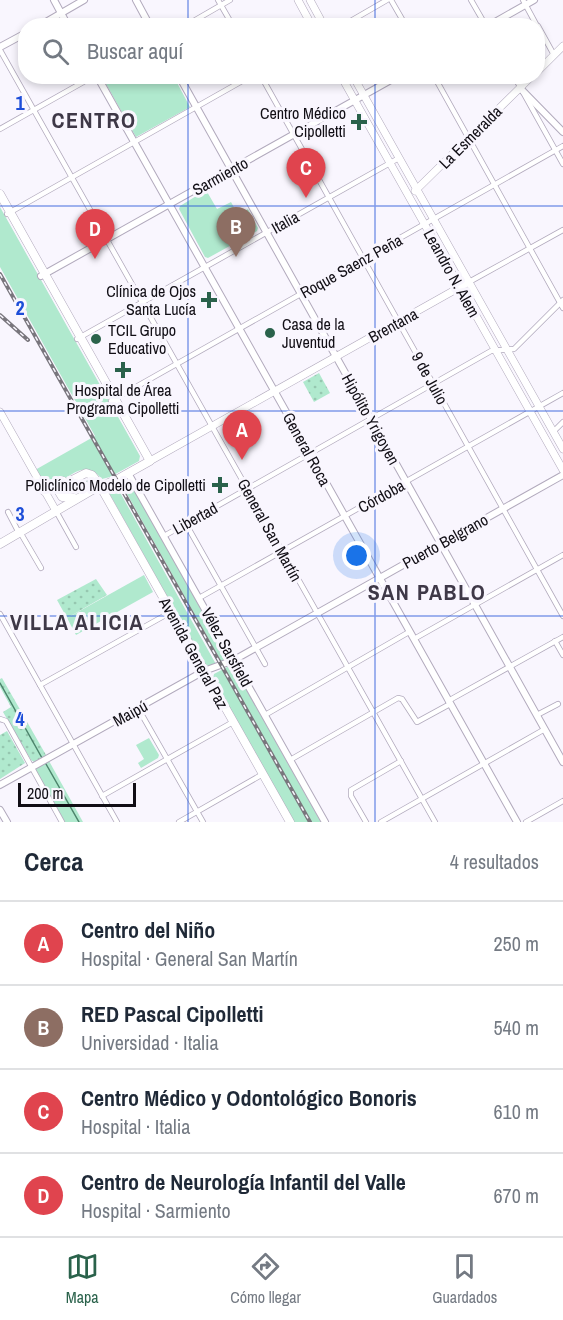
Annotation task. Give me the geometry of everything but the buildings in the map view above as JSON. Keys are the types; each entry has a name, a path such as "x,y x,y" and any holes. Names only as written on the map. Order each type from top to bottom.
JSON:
{"main road":[{"path":"298,0 308,18"},
{"path":"310,0 320,18"},
{"path":"545,63 563,46"},
{"name":"Leandro N. Alem","path":"345,84 563,473"},
{"name":"Leandro N. Alem","path":"357,84 563,449"},
{"name":"La Esmeralda","path":"409,197 524,84"},
{"path":"0,194 8,213"},
{"path":"0,202 147,461"},
{"name":"Brentana","path":"100,485 128,473 469,282"},
{"path":"113,400 147,461"},
{"path":"0,412 56,511"},
{"path":"56,511 74,498 147,461"},
{"path":"44,491 84,470 95,473 100,485"},
{"path":"74,498 62,497 59,491 60,486 86,473 92,475 100,485"},
{"path":"0,544 100,485"},
{"name":"Avenida General Paz","path":"100,485 290,822"}],"street":[{"path":"54,0 64,18"},
{"path":"53,18 84,0"},
{"path":"136,0 146,18"},
{"path":"196,18 220,2 230,0"},
{"path":"356,18 389,0 401,18"},
{"path":"471,0 482,18"},
{"path":"499,18 524,2 534,0"},
{"path":"220,2 229,18"},
{"path":"524,2 533,18"},
{"path":"0,49 18,38"},
{"path":"545,40 554,55"},
{"name":"General San Martín","path":"0,49 18,81"},
{"name":"General San Martín","path":"20,84 435,822"},
{"path":"0,129 81,84"},
{"name":"General Roca","path":"100,84 517,822"},
{"name":"Hipólito Yrigoyen","path":"183,84 537,715 560,750 563,762"},
{"path":"8,213 237,84"},
{"name":"9 de Julio","path":"265,84 563,616"},
{"name":"Sarmiento","path":"43,275 384,84"},
{"path":"439,84 562,303 514,348 507,350"},
{"path":"518,84 563,164"},
{"path":"520,88 563,132"},
{"name":"Roque Saenz Peña","path":"113,400 563,146"},
{"name":"Italia","path":"78,338 399,158"},
{"name":"Brentana","path":"469,282 563,230"},
{"name":"Libertad","path":"164,536 495,350 507,350"},
{"name":"Córdoba","path":"199,598 563,393"},
{"path":"553,432 563,422"},
{"name":"Vélez Sarsfield","path":"128,473 325,822"},
{"name":"Puerto Belgrano","path":"234,660 563,473"},
{"path":"56,511 76,547"},
{"path":"8,512 41,568"},
{"path":"186,524 265,664"},
{"path":"414,639 563,555"},
{"path":"40,685 171,612"},
{"path":"0,614 117,822"},
{"path":"265,715 410,632"},
{"path":"290,760 400,698 417,722 563,637"},
{"path":"555,641 563,654"},
{"name":"Maipú","path":"0,785 138,708 234,660"},
{"path":"537,715 558,704"},
{"path":"138,708 202,822"},
{"path":"2,718 62,822"},
{"path":"102,796 233,722"},
{"path":"381,822 545,729"},
{"path":"366,822 350,792 401,762"},
{"path":"179,822 263,774"},
{"path":"526,822 563,801"},
{"path":"0,810 7,822"}],"green space":[{"path":"106,84 178,84 190,107 136,137"},
{"path":"206,190 217,209 231,202 236,211 222,218 224,222 248,209 258,228 257,231 208,258 205,257 179,209 180,206"},
{"path":"0,207 140,456 139,461 110,477 102,479 95,472 82,470 49,485 42,481 35,470 95,436 0,267"},
{"path":"319,373 330,393 314,402 303,382"},
{"path":"125,478 130,481 228,655 222,663 122,485 117,487 217,666 210,667 205,664 108,491 109,486"},
{"path":"144,575 153,592 76,635 67,618"},
{"path":"96,579 107,595 67,618 57,600"},
{"path":"233,666 321,822 294,822 213,678 214,674"},
{"path":"2,678 46,755 34,762 3,712 11,707 0,687"},
{"path":"7,731 25,763 0,779 0,735"},
{"path":"149,738 159,755 158,758 141,768 138,763 144,759 136,745"},
{"path":"49,761 83,822 65,822 36,771 36,768"}],"waterway":[{"path":"67,494 88,481 94,484"},
{"path":"0,683 42,758"},
{"path":"46,764 79,822"}],"railway":[{"path":"0,274 310,822"},
{"path":"0,315 28,340"}],"place":[{"name":"Centro Médico Cipolletti","path":"359,122"},
{"name":"Centro Médico y Odontológico Bonoris","path":"306,198"},
{"name":"RED Pascal Cipolletti","path":"236,257"},
{"name":"Centro de Neurología Infantil del Valle","path":"95,259"},
{"name":"Clínica de Ojos Santa Lucía","path":"209,300"},
{"name":"Casa de la Juventud","path":"270,333"},
{"name":"TCIL Grupo Educativo","path":"96,339"},
{"name":"Hospital de Área Programa Cipolletti","path":"123,370"},
{"name":"Centro del Niño","path":"242,460"},
{"name":"Policlínico Modelo de Cipolletti","path":"220,485"}],"district":[{"name":"CENTRO","path":"94,120"},
{"name":"SAN PABLO","path":"427,592"},
{"name":"VILLA ALICIA","path":"77,622"}]}
